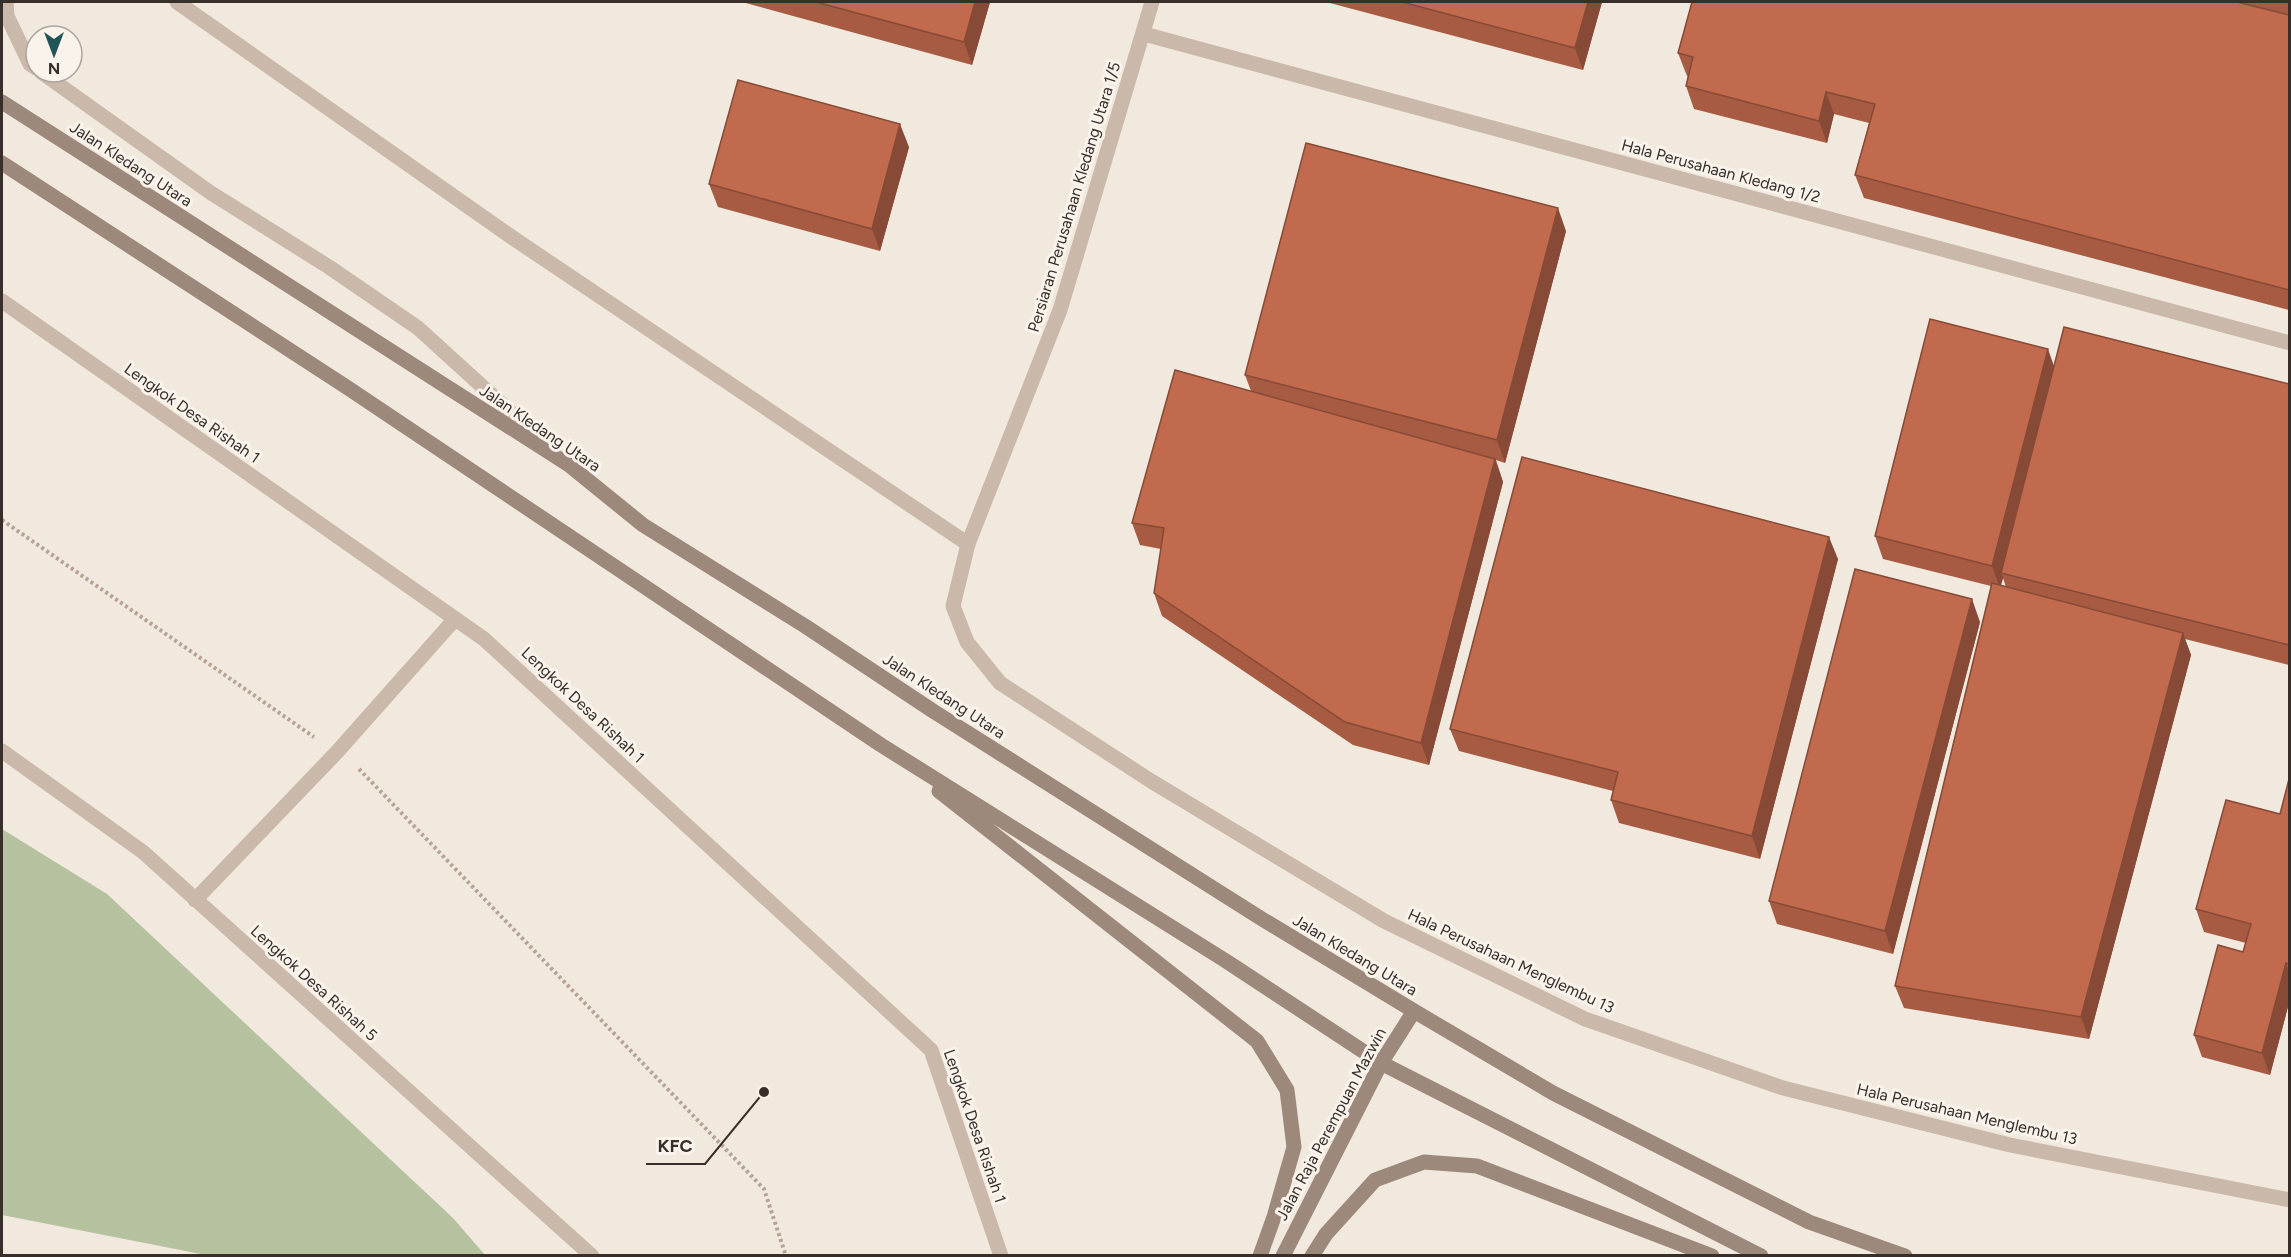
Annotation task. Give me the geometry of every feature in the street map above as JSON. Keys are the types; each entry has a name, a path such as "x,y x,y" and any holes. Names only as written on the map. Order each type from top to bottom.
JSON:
{"main road":[{"name":"Jalan Kledang Utara","path":"2,102 569,465 643,525 805,626 1062,793 1413,1011 1553,1093 1809,1222 1905,1256"},
{"path":"2,163 348,388 881,745 1381,1062 1761,1256"},
{"path":"881,745 1257,1041 1287,1090 1294,1148 1260,1256"},
{"name":"Jalan Raja Perempuan Mazwin","path":"1283,1256 1381,1062 1413,1011"},
{"path":"1312,1256 1326,1234 1375,1180 1424,1162 1477,1166 1712,1256"}],"street":[{"path":"6,2 7,16 24,51"},
{"path":"177,2 513,238 968,544"},
{"name":"Persiaran Perusahaan Kledang Utara 1/5","path":"952,606 968,544 1060,310 1152,2"},
{"name":"Hala Perusahaan Kledang 1/2","path":"1144,34 2289,343"},
{"path":"58,84 211,193 330,267 418,328 569,465"},
{"name":"Lengkok Desa Rishah 1","path":"2,301 484,639 931,1050 1001,1256"},
{"name":"Hala Perusahaan Menglembu 13","path":"952,606 967,642 1000,683 1151,781 1384,921 1585,1019 1783,1088 2010,1145 2289,1200"},
{"path":"195,900 337,752 455,619"},
{"name":"Lengkok Desa Rishah 5","path":"2,751 143,852 592,1256"}],"path":[{"path":"2,520 355,765 764,1189 786,1256"}],"green space":[{"path":"2,829 107,894 453,1218 485,1255 206,1255 2,1215"}],"building":[{"path":"816,2 975,2 964,42"},
{"path":"1402,2 1588,2 1575,48"},
{"path":"1692,2 2237,2 2289,15 2289,290 1855,175 1875,104 1826,92 1819,121 1686,86 1693,57 1678,53"},
{"path":"738,80 900,124 872,229 709,184"},
{"path":"1306,143 1558,208 1497,440 1245,375"},
{"path":"1930,319 2048,349 1992,566 1875,536"},
{"path":"2064,327 2289,384 2289,645 2001,573"},
{"path":"1175,370 1495,459 1421,743 1345,722 1154,593 1164,528 1132,523"},
{"path":"1522,457 1829,537 1752,836 1611,800 1618,772 1450,729"},
{"path":"1855,569 1972,599 1885,931 1769,901"},
{"path":"1992,583 2183,633 2081,1017 1895,986"},
{"path":"2289,779 2289,964 2286,963 2262,1053 2194,1035 2218,945 2243,952 2251,924 2196,909 2226,800 2280,814"}],"place":[{"name":"KFC","path":"764,1092"}]}
